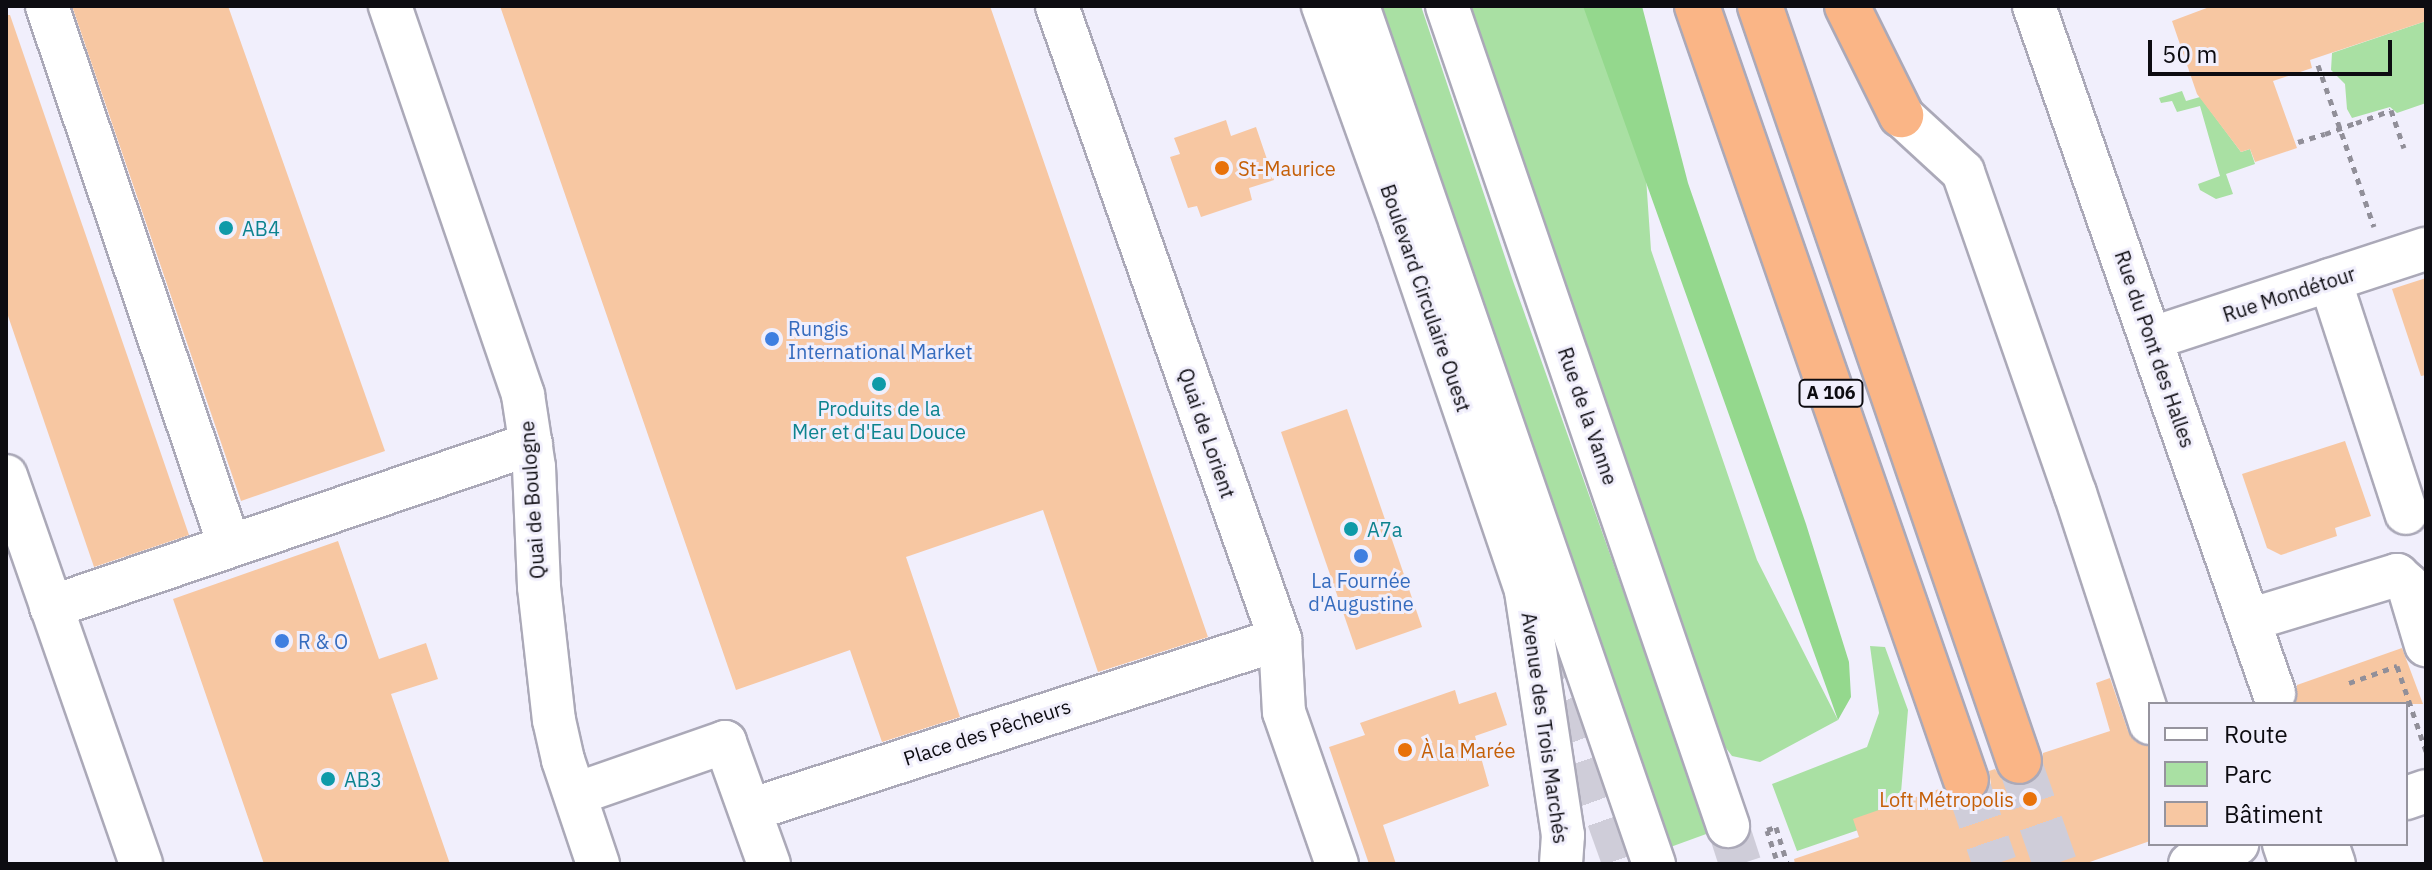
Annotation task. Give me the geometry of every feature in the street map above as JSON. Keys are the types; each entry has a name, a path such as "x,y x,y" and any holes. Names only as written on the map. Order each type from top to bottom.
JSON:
{"highway":[{"name":"A 106","path":"1697,6 1966,780"},
{"name":"A 106","path":"1760,6 2019,761"},
{"path":"1847,6 1901,115"}],"street":[{"path":"47,6 229,545"},
{"name":"Quai de Boulogne","path":"390,6 523,395 531,444 548,680 563,760 598,864"},
{"name":"Quai de Lorient","path":"1057,6 1280,639 1284,712 1337,864"},
{"name":"Boulevard Circulaire Ouest","path":"1323,6 1401,223 1526,591"},
{"path":"1358,6 1654,864"},
{"name":"Rue de la Vanne","path":"1447,6 1728,826"},
{"name":"Rue du Pont des Halles","path":"2034,6 2153,338 2274,693"},
{"path":"1901,115 1963,172 2080,506 2148,717"},
{"name":"Rue Mondétour","path":"2153,338 2426,249"},
{"path":"2330,280 2406,513"},
{"path":"51,607 531,444"},
{"path":"6,476 141,864"},
{"path":"2249,620 2411,570 2408,585 2426,645"},
{"name":"Avenue des Trois Marchés","path":"1526,591 1563,835 1561,864"},
{"name":"Place des Pêcheurs","path":"750,810 1280,639"},
{"path":"576,794 725,742 769,864"},
{"path":"2190,864 2201,855 2230,846"},
{"path":"2238,864 2250,860 2253,846"}],"path":[{"path":"2318,65 2368,210"},
{"path":"2298,142 2391,110 2404,148"},
{"path":"2349,683 2397,666 2426,751"},
{"path":"1776,858 1767,830 1776,827 1787,864"}],"green space":[{"path":"1372,6 1421,6 1513,281 1709,833 1665,849"},
{"path":"1466,6 1584,6 1645,163 1651,250 1757,560 1838,720 1760,762 1732,756 1713,731"},
{"path":"1583,6 1642,6 1688,183 1806,524 1849,662 1851,697 1838,720"},
{"path":"2426,21 2426,103 2397,113 2390,107 2352,118 2347,109 2345,84 2331,70 2332,53"},
{"path":"2182,91 2186,101 2200,97 2241,152 2250,149 2255,164 2226,174 2233,194 2216,199 2200,190 2198,184 2220,176 2200,106 2177,112 2172,101 2161,103 2159,98"},
{"path":"1870,646 1885,647 1908,710 1899,816 1797,851 1772,784 1867,747 1879,713"}],"building":[{"name":"AB4","path":"72,6 228,6 385,451 241,501"},
{"name":"Produits de la Mer et d'Eau Douce","path":"500,6 990,6 1208,637 1098,672 1043,510 906,557 960,717 882,742 850,650 736,690"},
{"path":"2212,6 2426,6 2426,21 2310,60 2312,68 2273,81 2297,148 2255,162 2250,149 2241,152 2197,94 2172,21"},
{"path":"6,15 10,15 189,535 94,567 6,310"},
{"name":"St-Maurice","path":"1226,120 1231,136 1256,127 1274,180 1249,188 1252,200 1201,217 1197,206 1188,208 1170,157 1180,154 1174,138"},
{"path":"2426,278 2426,375 2421,376 2392,289"},
{"name":"A7a","path":"1347,409 1422,627 1356,650 1281,432"},
{"path":"2345,441 2371,516 2335,528 2337,536 2281,555 2267,548 2242,474"},
{"name":"AB3","path":"338,541 379,659 426,643 438,679 391,694 450,864 264,864 173,599"},
{"path":"2402,648 2423,704 2295,702 2297,685"},
{"name":"Loft Métropolis","path":"2110,678 2128,731 2135,741 2148,745 2148,842 2084,864 1795,864 1794,859 1859,837 1853,819 1942,788 1949,798 1961,804 1975,803 1985,796 1991,784 1989,771 1995,769 2002,779 2013,785 2028,784 2038,777 2043,767 2043,753 2110,731 2096,683"},
{"name":"À la Marée","path":"1455,690 1459,704 1496,692 1507,725 1475,736 1489,786 1383,825 1396,864 1369,864 1329,747 1365,735 1360,723"}],"tunnel":[{"path":"1544,641 1624,864"},
{"path":"2019,761 2055,864"},
{"path":"1966,780 1995,864"},
{"path":"1728,826 1740,864"}],"place":[{"name":"St-Maurice","path":"1222,168"},
{"name":"AB4","path":"226,228"},
{"name":"Rungis International Market","path":"772,339"},
{"name":"Produits de la Mer et d'Eau Douce","path":"879,384"},
{"name":"A7a","path":"1351,529"},
{"name":"La Fournée d'Augustine","path":"1361,556"},
{"name":"R & O","path":"282,641"},
{"name":"À la Marée","path":"1405,750"},
{"name":"AB3","path":"328,779"},
{"name":"Loft Métropolis","path":"2030,799"}]}
